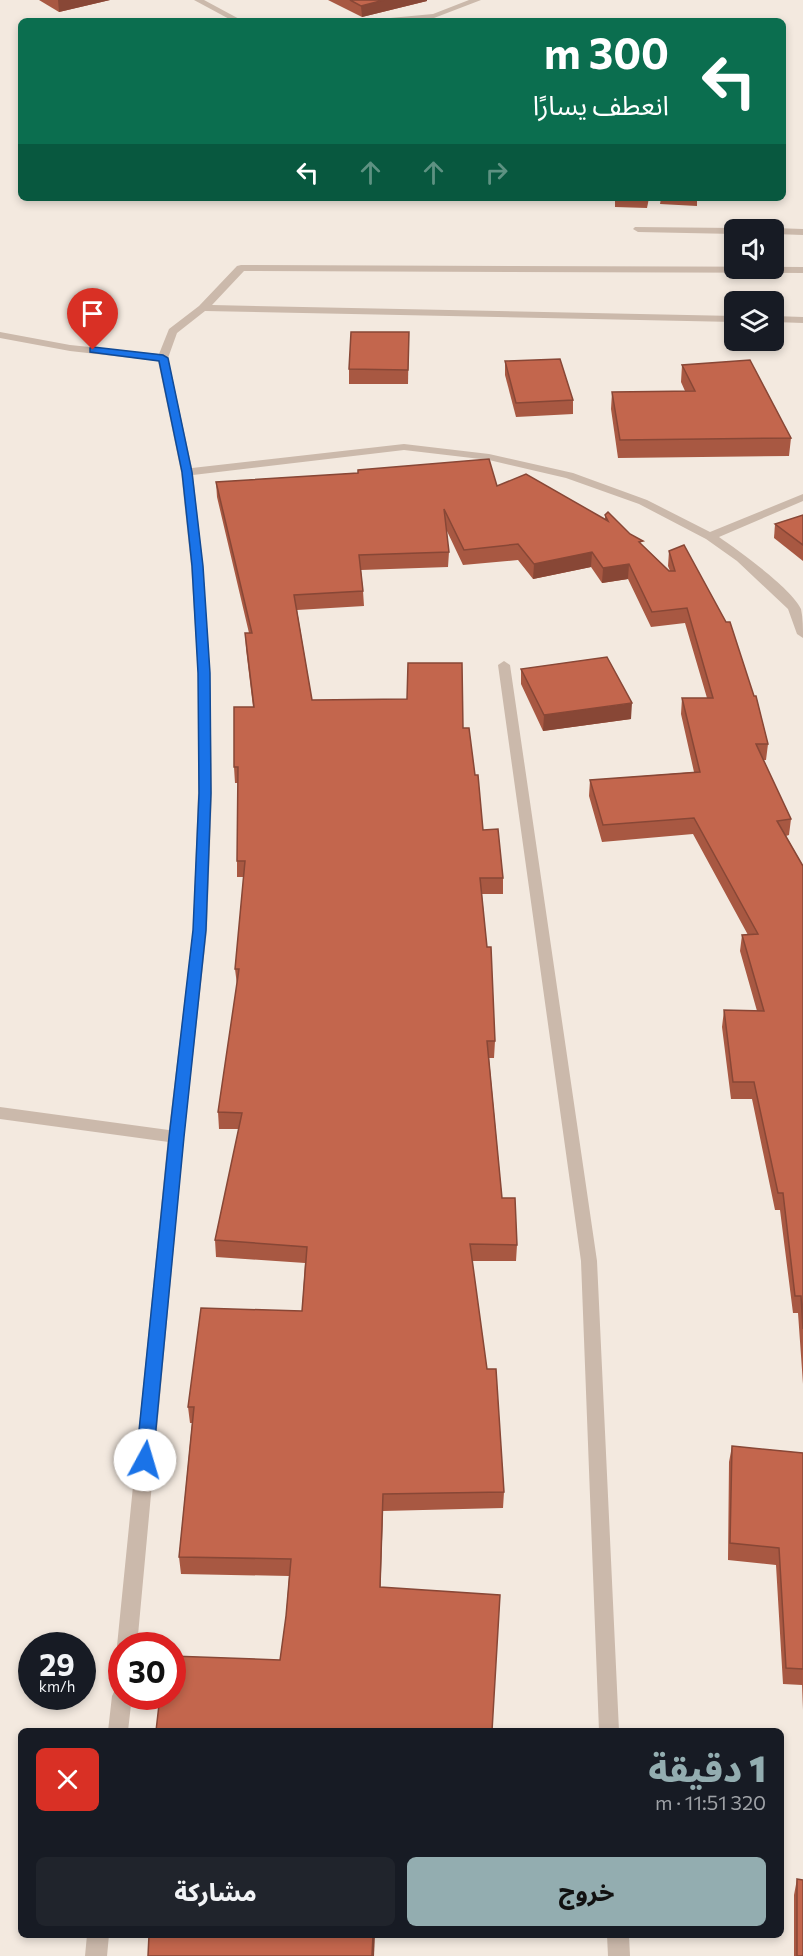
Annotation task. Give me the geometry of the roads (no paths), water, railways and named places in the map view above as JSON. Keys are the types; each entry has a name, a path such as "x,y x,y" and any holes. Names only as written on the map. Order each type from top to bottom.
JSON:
{"street":[{"path":"198,0 233,18"},
{"path":"416,18 434,16 477,0"},
{"path":"638,229 724,231"},
{"path":"784,231 803,232"},
{"path":"128,1632 176,1137 200,930 205,793 204,673 197,566 187,472 163,358 168,340 173,331 203,308 241,268 803,270"},
{"path":"203,308 724,319"},
{"path":"784,320 803,320"},
{"path":"0,335 70,348 163,358"},
{"path":"187,472 404,447 447,451 530,465 598,485 643,502 710,536 741,558 794,608 803,634"},
{"path":"710,536 803,497"},
{"path":"504,665 590,1261 609,1728"},
{"path":"0,1113 176,1137"},
{"path":"118,1728 120,1710"},
{"path":"96,1956 98,1938"},
{"path":"618,1938 619,1956"}]}
